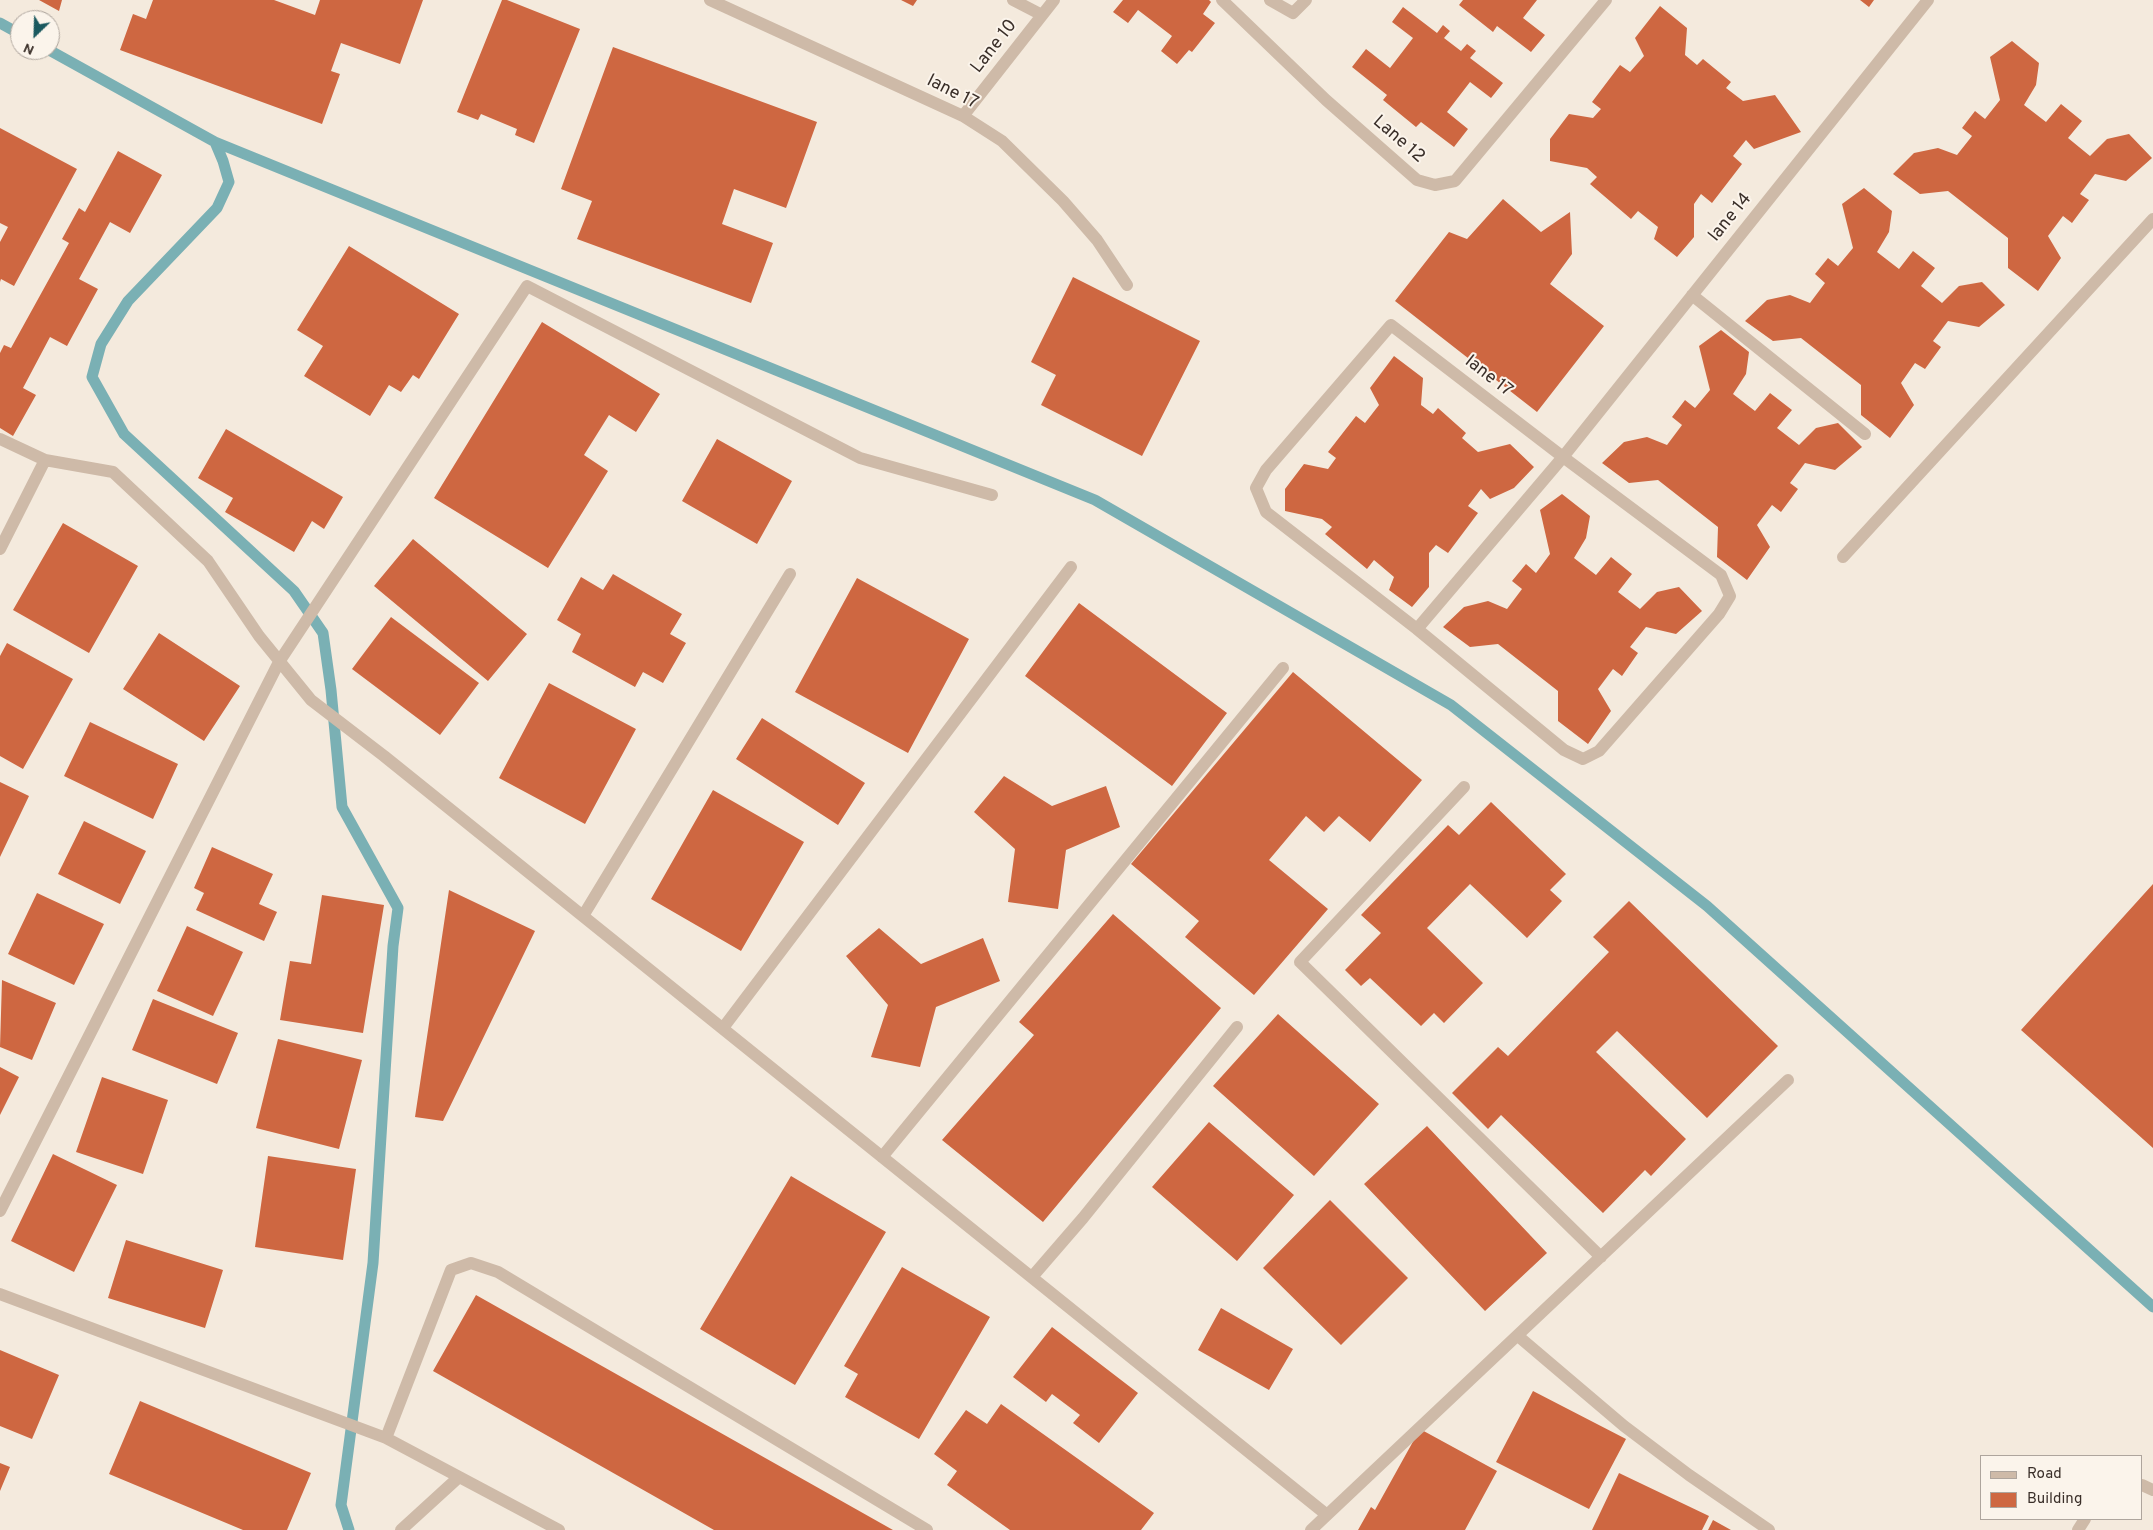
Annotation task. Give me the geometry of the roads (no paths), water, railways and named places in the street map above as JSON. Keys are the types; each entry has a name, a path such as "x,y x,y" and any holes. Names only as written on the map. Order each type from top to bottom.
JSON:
{"street":[{"name":"lane 17","path":"710,0 963,116 1002,141 1063,201 1097,240 1127,285"},
{"path":"1013,0 1042,15"},
{"name":"Lane 10","path":"963,116 1054,0"},
{"name":"Lane 12","path":"1222,0 1326,100 1417,180 1434,185 1455,181 1606,0"},
{"path":"1270,0 1293,13 1306,0"},
{"name":"lane 14","path":"1417,630 1563,457 1928,0"},
{"path":"1843,557 2153,219"},
{"path":"0,1211 279,662 527,286 860,458 992,496"},
{"path":"1692,296 1865,434"},
{"name":"lane 17","path":"1391,325 1563,457 1720,575 1730,596 1719,614 1599,751 1583,759 1564,750 1417,630 1266,512 1256,488 1266,470 1391,325"},
{"path":"0,439 45,460 113,472 208,561 279,662 311,700 384,756 1328,1514"},
{"path":"0,549 45,460"},
{"path":"722,1028 1071,567"},
{"path":"583,916 790,574"},
{"path":"882,1157 1283,668"},
{"path":"1464,787 1300,962 1601,1257"},
{"path":"1032,1277 1237,1027"},
{"path":"1311,1530 1788,1080"},
{"path":"386,1438 450,1270 471,1264 498,1272 927,1530"},
{"path":"0,1294 386,1438 559,1530"},
{"path":"1518,1336 1624,1426 1689,1475 1769,1530"},
{"path":"401,1530 459,1477"}],"waterway":[{"path":"0,23 10,28"},
{"path":"60,56 215,142 1095,500 1451,705 1707,906 2153,1307"},
{"path":"215,142 229,182 217,208 128,301 101,344 92,377 124,434 294,591 323,633 331,690 342,807 398,908 393,946 373,1263 341,1505 349,1530"}]}
